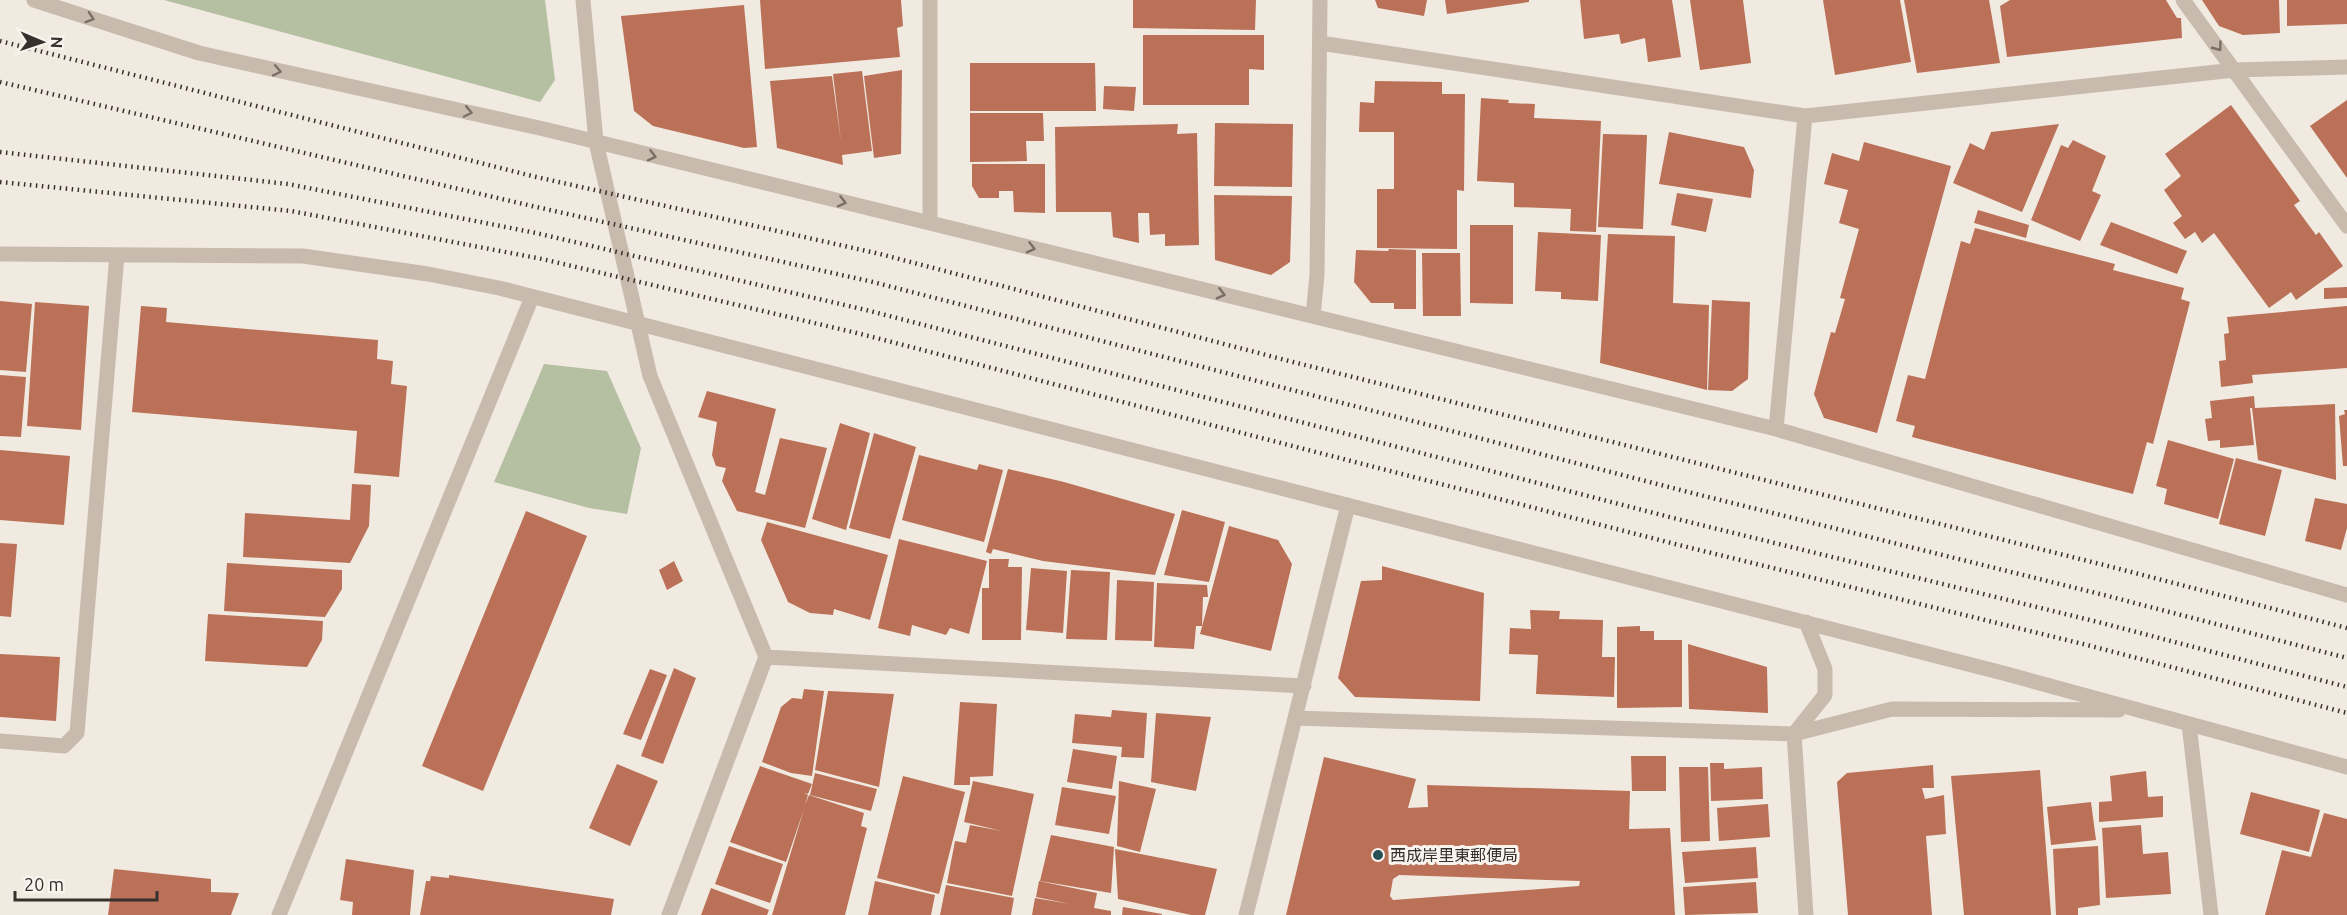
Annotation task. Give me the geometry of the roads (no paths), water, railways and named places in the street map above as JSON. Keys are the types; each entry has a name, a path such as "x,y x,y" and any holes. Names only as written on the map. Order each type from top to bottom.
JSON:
{"street":[{"path":"34,0 199,53 596,142 1776,429 2347,595"},
{"path":"583,0 596,142 650,376 766,657 669,915"},
{"path":"930,0 930,223"},
{"path":"1312,316 1317,275 1320,0"},
{"path":"2183,0 2347,226"},
{"path":"1320,44 1805,116 2235,70 2347,67"},
{"path":"1776,429 1805,116"},
{"path":"0,254 303,256 428,274 532,297 1806,622 2347,767"},
{"path":"0,741 64,747 77,733 117,255"},
{"path":"279,915 532,297"},
{"path":"1246,915 1348,505"},
{"path":"1806,622 1825,669 1825,695 1794,734 1806,915"},
{"path":"766,657 1304,686"},
{"path":"1295,717 1794,734 1892,709 2140,710"},
{"path":"2189,724 2211,915"}],"railway":[{"path":"0,41 532,176 880,254 1293,362 2347,628"},
{"path":"0,82 532,206 873,282 1696,494 2347,658"},
{"path":"0,152 288,184 536,233 866,310 1689,522 2098,622 2347,687"},
{"path":"0,182 291,211 542,259 861,334 1683,546 2091,646 2347,713"}],"place":[{"name":"西成岸里東郵便局","path":"1378,855"}]}
